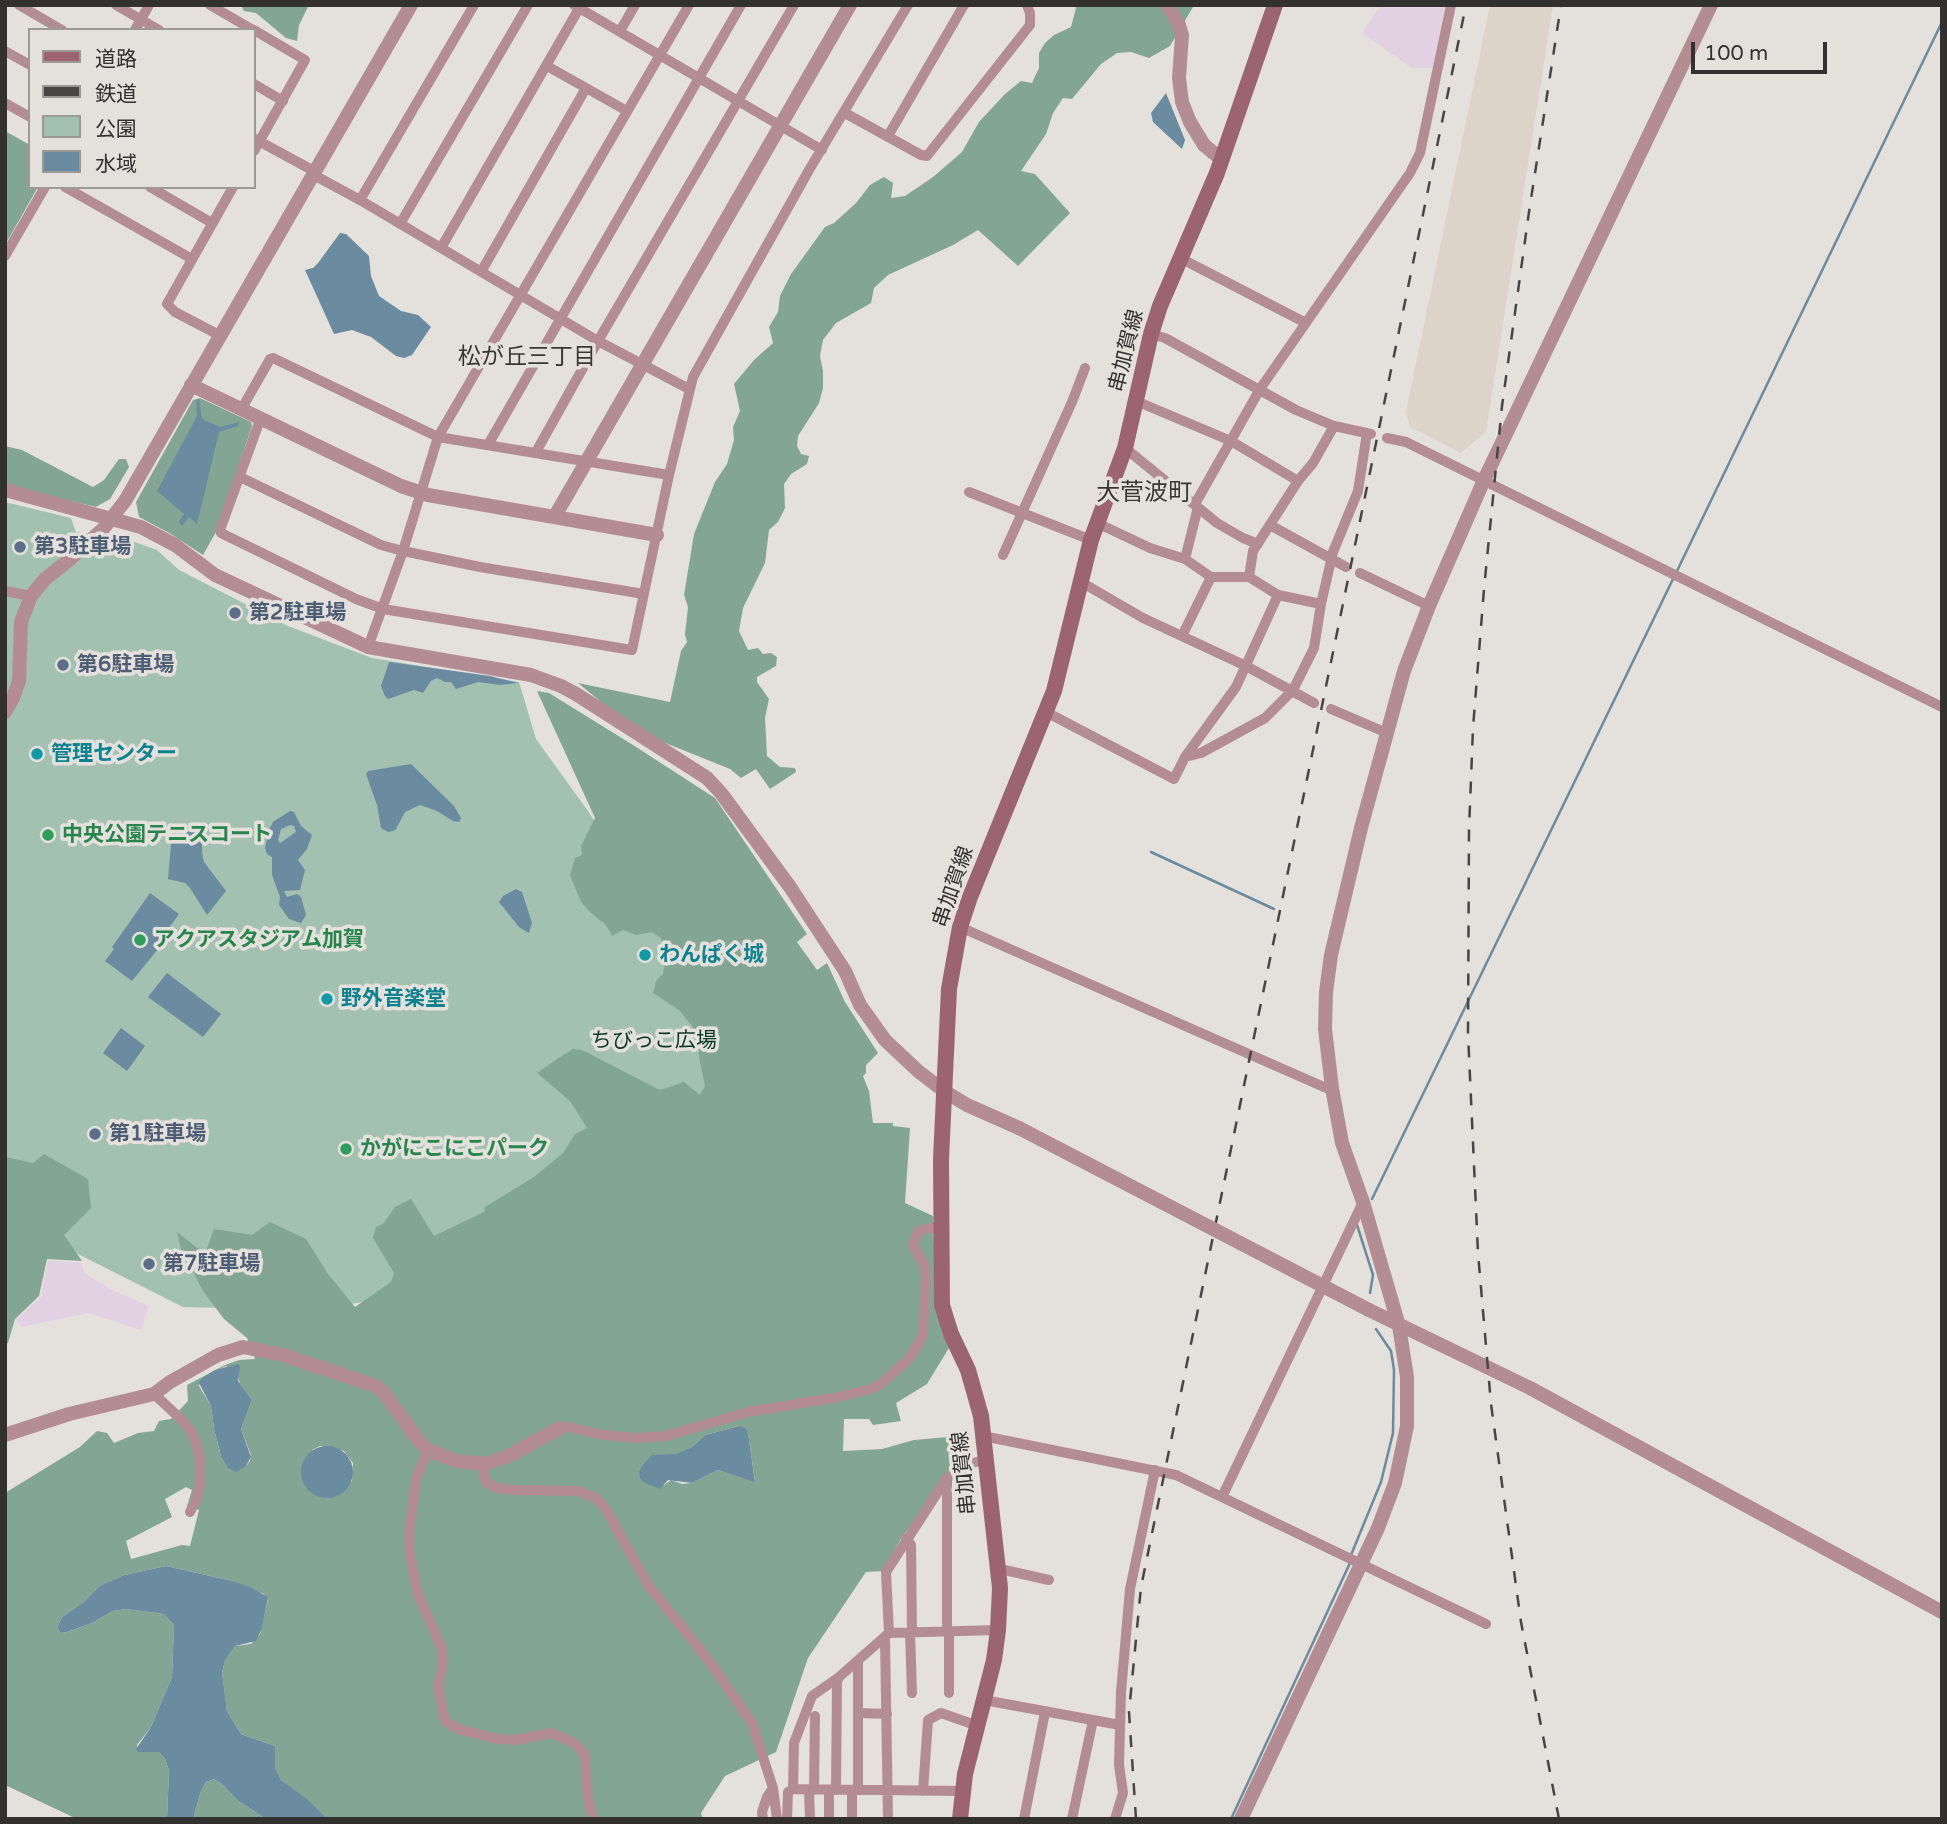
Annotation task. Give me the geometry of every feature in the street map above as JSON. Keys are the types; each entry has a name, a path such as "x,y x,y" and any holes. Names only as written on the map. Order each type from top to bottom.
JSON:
{"main road":[{"name":"串加賀線","path":"960,1819 962,1791 998,1630 1000,1569 990,1515 983,1436 976,1396 942,1305 940,1228 948,989 960,927 970,897 1046,712 1064,656 1091,540 1125,448 1160,306 1204,205 1275,5"}],"street":[{"path":"19,5 59,28"},
{"path":"116,5 138,25 149,5"},
{"path":"210,5 250,28"},
{"path":"5,712 19,681 19,634 31,596 45,579 69,560 113,517 125,501 411,5"},
{"path":"360,200 474,5"},
{"path":"400,224 528,5"},
{"path":"620,32 635,5"},
{"path":"368,647 403,551 438,437 689,5"},
{"path":"489,443 741,5"},
{"path":"536,452 794,5"},
{"path":"555,516 850,5"},
{"path":"260,420 221,533 356,599 383,609 632,650 693,377 908,5"},
{"path":"888,136 964,5"},
{"path":"845,113 927,156 1030,25 1027,5"},
{"path":"1167,5 1182,35 1179,78 1182,102 1204,145 1221,159"},
{"path":"1185,559 1197,505 1260,389 1377,222 1420,153 1451,5"},
{"path":"1241,1819 1362,1564 1395,1483 1407,1426 1407,1377 1399,1326 1363,1202 1342,1143 1325,1029 1331,955 1361,828 1404,671 1429,607 1485,480 1711,5"},
{"path":"441,248 547,66 578,6 822,150"},
{"path":"256,32 305,60 256,144 360,200 598,341 689,389"},
{"path":"5,51 28,64"},
{"path":"547,66 627,111"},
{"path":"256,85 283,101"},
{"path":"481,272 586,88"},
{"path":"5,103 28,116"},
{"path":"5,256 44,189"},
{"path":"69,189 192,259"},
{"path":"153,189 212,223"},
{"path":"219,335 175,312 167,304 232,189"},
{"path":"1180,258 1306,323"},
{"path":"1151,334 1165,338 1296,410 1334,426 1369,433 1359,491 1331,559 1314,648 1293,690 1265,718 1201,753 1185,757"},
{"path":"241,410 273,358 438,437 489,443 669,475"},
{"path":"1003,555 1085,368"},
{"path":"191,385 260,420 421,493 448,500 657,535"},
{"path":"1136,401 1231,441 1298,481"},
{"path":"1249,577 1253,551 1298,481 1313,463 1334,426"},
{"path":"1387,438 1406,442 1485,480 1942,707"},
{"path":"1125,448 1217,523 1258,544"},
{"path":"240,477 381,545 480,567 644,594"},
{"path":"5,490 113,517 153,532 215,575 368,647 531,675 561,686 707,778 790,887 845,971 860,1004 886,1040 918,1071 944,1091 1399,1326 1542,1395 1942,1612"},
{"path":"970,492 1091,540"},
{"path":"1097,523 1150,548 1185,559 1211,578 1249,577 1278,595 1321,604"},
{"path":"1269,525 1346,566"},
{"path":"1360,573 1429,607"},
{"path":"1182,636 1211,578"},
{"path":"1081,582 1143,618 1246,666 1314,703"},
{"path":"5,591 31,596"},
{"path":"1046,712 1174,779 1185,757 1222,709 1246,666 1278,595"},
{"path":"1331,709 1387,733"},
{"path":"960,927 1333,1091"},
{"path":"1222,1497 1363,1202"},
{"path":"5,1435 69,1414 154,1394 224,1352 243,1347 376,1386 384,1393 410,1432 428,1450 456,1461 485,1464 508,1456 560,1428 569,1427 619,1437 666,1437 748,1412 838,1397 881,1384 910,1359 923,1335 925,1267 913,1245 914,1237 918,1231 929,1227 940,1228"},
{"path":"154,1394 183,1421 191,1431 197,1447 200,1486 190,1512"},
{"path":"983,1436 1176,1475 1486,1624"},
{"path":"428,1450 416,1479 409,1534 410,1554 417,1592 442,1649 443,1662 438,1687 447,1723 461,1730 497,1739 514,1740 552,1733 574,1743 585,1755 588,1799 593,1819"},
{"path":"888,1819 886,1572 947,1478 968,1464 985,1460"},
{"path":"485,1464 483,1472 486,1482 496,1488 579,1491 597,1499 604,1506 648,1585 707,1658 746,1712 773,1788 777,1819"},
{"path":"1115,1819 1123,1793 1119,1765 1120,1725 1130,1590 1155,1470"},
{"path":"947,1478 949,1693"},
{"path":"906,1538 911,1545 912,1693"},
{"path":"1000,1569 1049,1580"},
{"path":"793,1789 794,1743 812,1696 839,1677 887,1635 998,1630"},
{"path":"852,1819 858,1661"},
{"path":"830,1819 839,1677"},
{"path":"984,1700 1120,1725"},
{"path":"1024,1819 1045,1712"},
{"path":"858,1713 887,1714"},
{"path":"923,1791 928,1720 941,1713 978,1726"},
{"path":"810,1819 815,1716"},
{"path":"1072,1819 1093,1720"},
{"path":"764,1819 762,1812 773,1788"},
{"path":"787,1819 788,1791 793,1789 962,1791"}],"shaded area":[{"path":"1381,5 1445,5 1432,68 1412,68 1362,33"},
{"path":"1490,5 1553,5 1486,432 1461,453 1410,427 1406,412"},
{"path":"48,1260 82,1263 84,1273 112,1290 149,1306 141,1330 89,1313 21,1327 16,1319 41,1297"}],"green space":[{"path":"241,5 309,5 299,25 297,41 286,38 256,13 244,11"},
{"path":"1074,5 1198,5 1193,7 1170,46 1149,58 1131,52 1117,53 1101,64 1072,99 1063,98 1053,113 1046,134 1021,171 1035,174 1070,213 1018,266 978,230 953,245 888,275 874,288 871,303 836,323 823,340 820,356 823,388 819,403 798,436 797,446 801,454 809,456 807,464 791,474 784,484 785,508 778,522 769,530 765,563 743,608 739,631 748,650 758,648 763,654 771,653 777,657 776,666 757,677 757,682 769,699 765,718 767,756 780,767 795,768 796,772 770,789 756,769 741,778 730,769 653,738 612,711 578,683 670,702 681,651 687,642 685,634 688,607 684,595 694,534 715,482 727,464 734,440 733,427 740,411 734,384 773,343 769,327 778,312 780,296 791,274 825,227 834,223 856,203 870,185 884,177 893,183 891,198 905,196 962,152 979,122 1005,94 1021,81 1032,83 1039,68 1039,53 1054,35 1071,27 1076,8"},
{"path":"5,131 28,144 28,189 37,189 5,245"},
{"path":"200,398 251,422 252,426 216,532 203,555 139,517 136,502 193,400"},
{"path":"5,446 22,450 93,487 104,480 119,459 126,459 129,467 110,499 96,507 5,483"},
{"name":"ちびっこ広場","path":"5,502 71,518 76,532 129,540 157,550 179,570 288,626 372,658 519,682 536,739 588,811 655,913 722,1076 698,1109 372,1301 304,1310 183,1307 74,1252 5,1176"},
{"path":"537,691 549,693 715,798 807,934 797,942 817,970 827,963 845,1002 878,1053 866,1065 866,1073 863,1076 869,1091 873,1123 893,1123 893,1126 910,1128 905,1203 933,1216 936,1306 949,1348 927,1384 896,1403 901,1421 873,1425 869,1419 844,1419 843,1451 882,1449 914,1440 948,1437 954,1470 902,1537 883,1571 866,1572 808,1658 776,1752 725,1776 701,1813 703,1819 327,1819 281,1780 275,1767 275,1746 241,1734 227,1711 222,1672 225,1661 235,1646 251,1644 260,1634 268,1600 264,1594 228,1580 166,1566 124,1575 99,1586 85,1601 62,1617 57,1628 61,1633 67,1632 92,1623 113,1611 126,1609 164,1614 174,1625 172,1677 151,1727 137,1745 138,1752 159,1752 165,1759 169,1770 167,1819 77,1819 5,1785 5,1493 80,1447 97,1431 107,1433 114,1443 138,1433 154,1431 159,1421 171,1419 188,1401 187,1385 225,1365 239,1360 255,1359 247,1338 224,1319 203,1291 181,1249 177,1232 205,1254 214,1229 252,1235 270,1222 306,1239 328,1274 355,1307 391,1282 394,1273 373,1238 376,1227 383,1224 395,1207 411,1199 434,1236 484,1212 485,1207 534,1177 563,1153 575,1134 587,1128 570,1101 537,1073 573,1049 582,1050 660,1090 684,1082 700,1095 705,1086 699,1045 692,1026 679,1010 653,993 656,981 663,974 664,967 661,962 664,953 661,938 652,932 636,935 623,930 612,936 606,925 581,902 570,875 575,858 582,855 581,846 595,818","holes":["226,1366 238,1377 252,1400 241,1429 251,1455 246,1466 221,1456 211,1406 199,1386 202,1378","739,1426 748,1433 755,1481 718,1470 692,1483 682,1484 671,1480 664,1485 643,1464 651,1455 676,1455 692,1447 705,1435","320,1446 344,1451 353,1463 352,1482 312,1450","186,1487 192,1490 187,1506 199,1510 190,1546 182,1545 131,1559 126,1541 172,1517 165,1499"]},
{"path":"44,1154 88,1179 91,1208 64,1235 82,1261 47,1259 39,1296 15,1319 8,1343 5,1344 5,1157 33,1163"},
{"path":"214,1779 237,1800 266,1819 193,1819 201,1791 206,1782"}],"water":[{"path":"1166,93 1185,140 1182,149 1153,122 1151,113"},
{"path":"340,233 346,234 369,256 371,276 379,296 401,311 418,315 431,327 412,355 404,358 396,356 371,337 352,330 334,334 305,270 318,263"},
{"path":"199,399 202,419 220,427 239,422 238,426 219,432 197,524 189,517 182,526 179,522 184,514 157,491 197,416 196,400"},
{"path":"389,662 490,676 518,683 500,685 478,682 456,689 451,682 437,678 431,681 423,693 414,690 388,699 381,686"},
{"path":"411,764 454,806 461,818 459,822 420,805 405,812 393,831 388,832 381,828 377,805 366,774 368,771"},
{"path":"290,811 294,812 301,826 312,835 307,849 298,860 305,870 300,890 284,891 287,897 297,894 301,897 306,915 301,923 289,919 279,905 280,897 272,875 272,857 267,854 265,848 273,822","holes":["294,826 296,832 280,843 278,840 281,829"]},
{"path":"197,831 202,838 204,862 226,891 207,915 185,883 168,879 172,833"},
{"path":"516,889 522,892 532,923 529,933 519,927 499,902 503,896"},
{"name":"アクアスタジアム加賀","path":"150,893 179,914 158,949 132,981 105,961"},
{"name":"アクアスタジアム加賀","path":"167,973 221,1014 203,1037 148,997"},
{"path":"121,1028 145,1046 127,1071 103,1053"},
{"path":"238,1364 238,1381 252,1400 241,1429 251,1457 246,1466 236,1472 228,1468 221,1456 211,1406 199,1383 215,1370"},
{"path":"739,1426 745,1428 748,1433 755,1482 718,1470 692,1483 668,1480 660,1489 640,1478 639,1472 651,1455 676,1454 692,1447 705,1435"},
{"path":"327,1446 346,1453 353,1472 346,1491 327,1498 308,1491 301,1472 308,1453"},
{"path":"166,1566 228,1580 250,1587 268,1597 262,1628 256,1641 235,1646 225,1661 222,1672 227,1711 241,1734 275,1746 275,1767 281,1780 308,1800 327,1819 266,1819 237,1800 214,1779 206,1782 201,1791 193,1819 167,1819 169,1770 165,1759 159,1752 138,1752 136,1749 151,1727 172,1677 174,1625 164,1614 126,1609 113,1611 92,1623 67,1632 61,1633 57,1628 62,1617 85,1601 99,1586 124,1575"}],"waterway":[{"path":"1676,573 1942,22"},
{"path":"1372,1199 1673,579"},
{"path":"1151,852 1274,909"},
{"path":"1357,1225 1373,1275 1370,1293"},
{"path":"1351,1555 1381,1482 1393,1433 1394,1370 1391,1351 1376,1329"},
{"path":"1231,1819 1350,1563"}],"railway":[{"path":"1136,1819 1129,1712 1141,1587 1466,5"},
{"path":"1559,1819 1521,1622 1491,1404 1478,1253 1468,1033 1469,830 1473,728 1484,589 1502,406 1561,5"}],"place":[{"name":"第3駐車場","path":"20,547"},
{"name":"第2駐車場","path":"235,613"},
{"name":"第6駐車場","path":"63,665"},
{"name":"管理センター","path":"37,754"},
{"name":"中央公園テニスコート","path":"48,835"},
{"name":"アクアスタジアム加賀","path":"140,940"},
{"name":"わんぱく城","path":"645,955"},
{"name":"野外音楽堂","path":"327,999"},
{"name":"第1駐車場","path":"95,1134"},
{"name":"かがにこにこパーク","path":"346,1149"},
{"name":"第7駐車場","path":"149,1264"}],"district":[{"name":"松が丘三丁目","path":"527,358"},
{"name":"大菅波町","path":"1144,494"}]}
